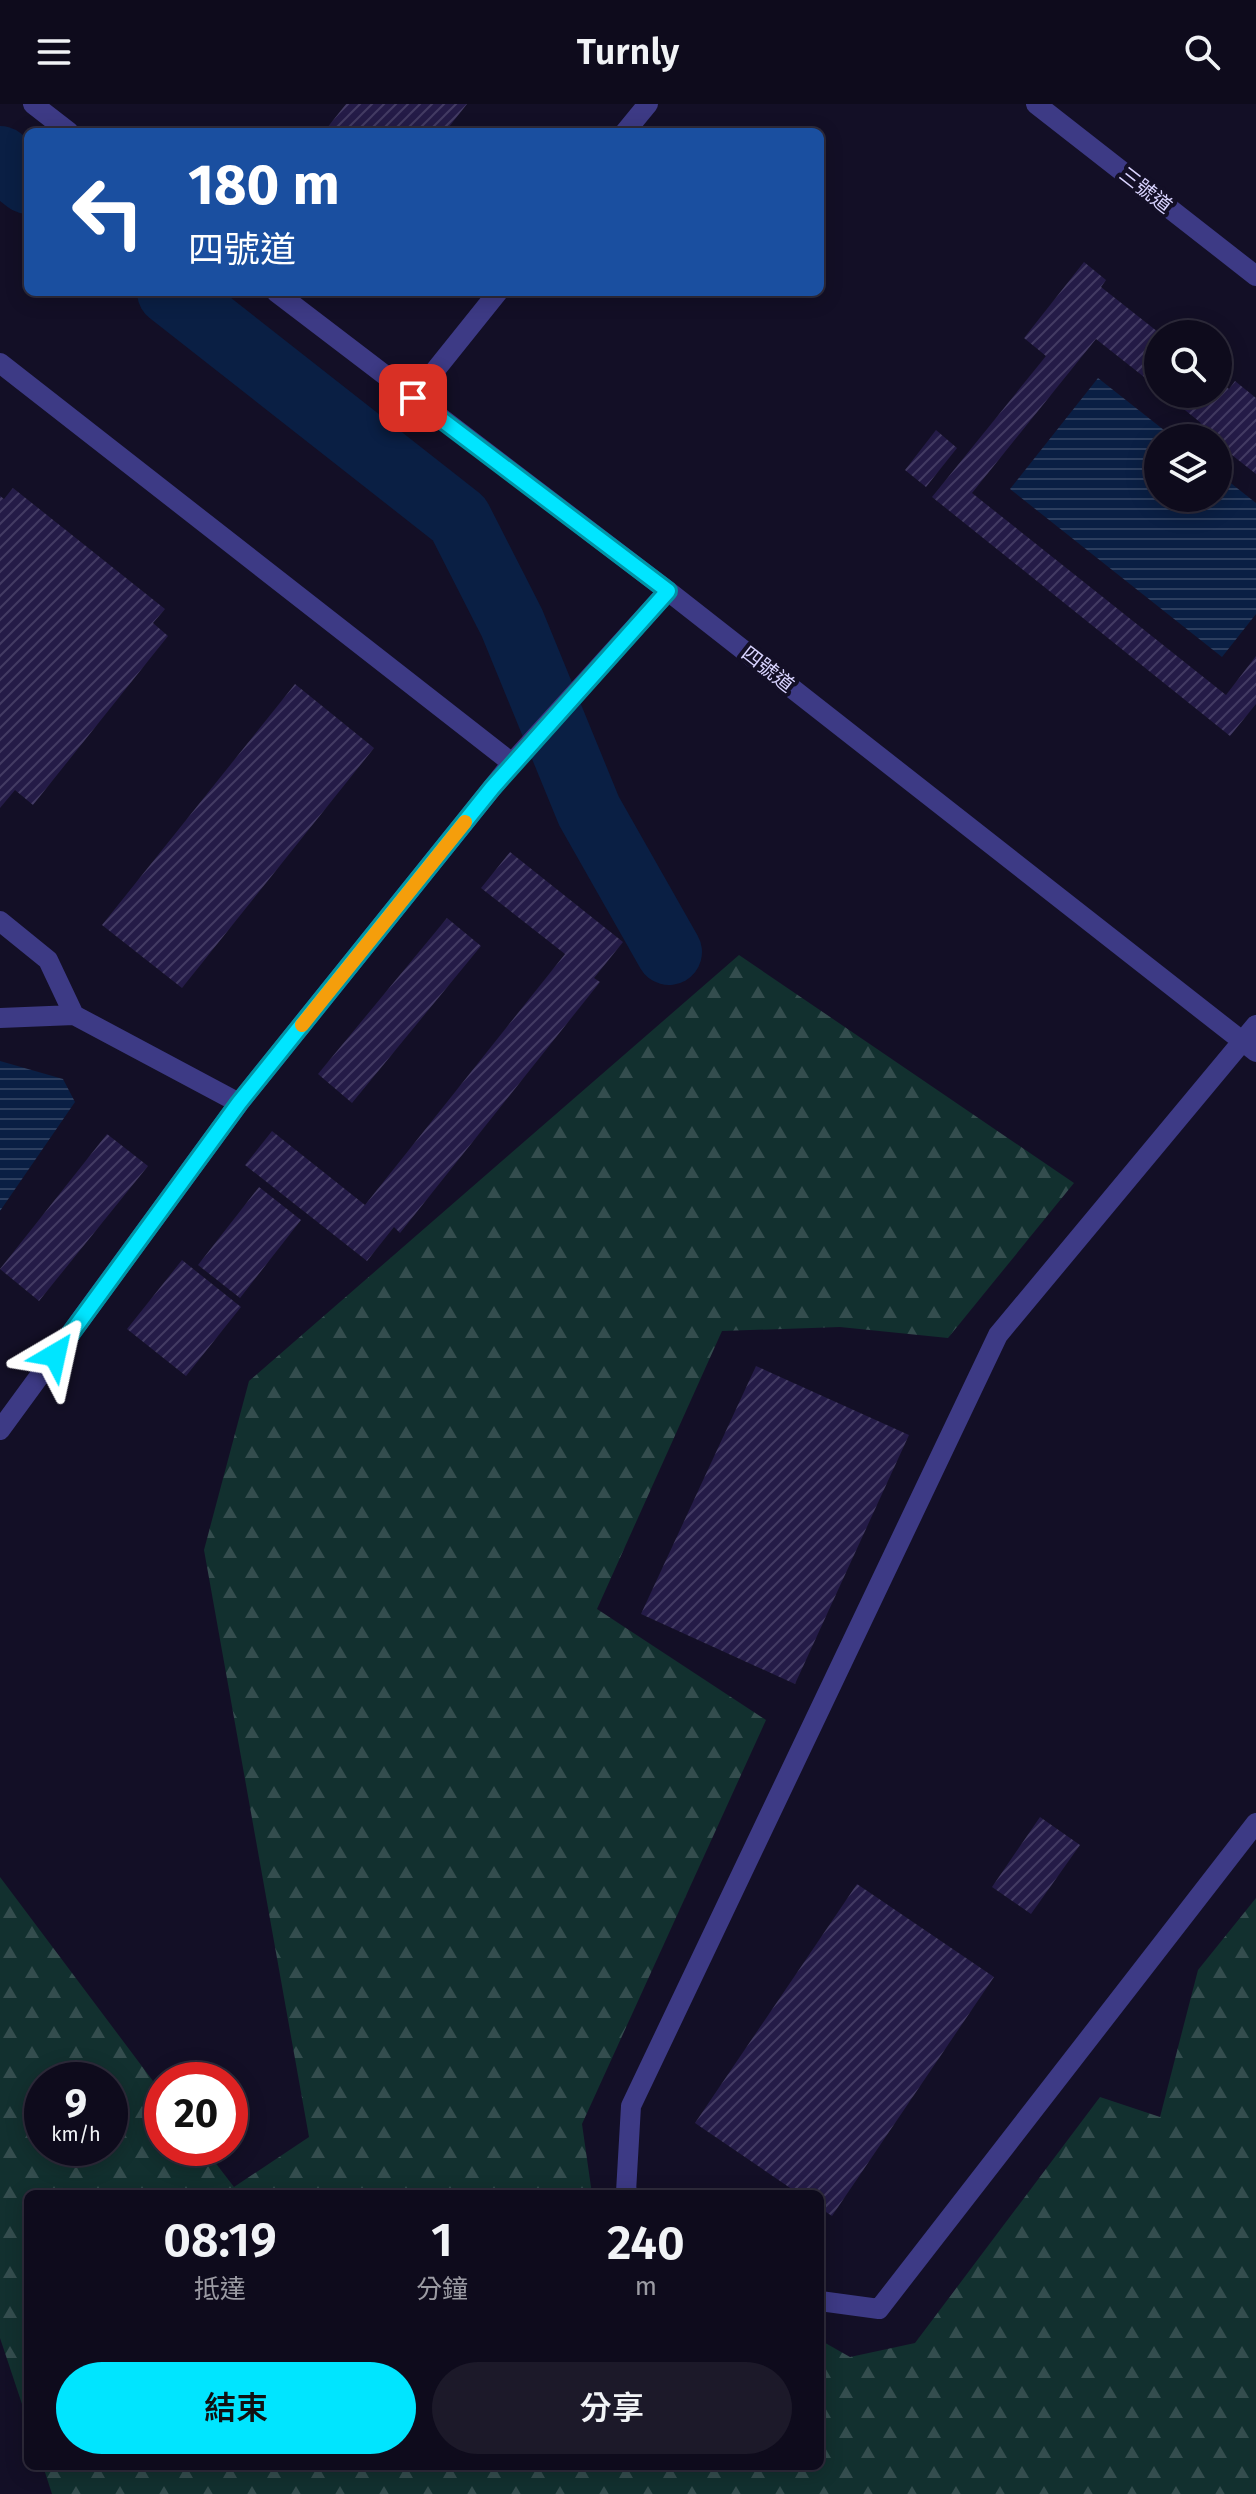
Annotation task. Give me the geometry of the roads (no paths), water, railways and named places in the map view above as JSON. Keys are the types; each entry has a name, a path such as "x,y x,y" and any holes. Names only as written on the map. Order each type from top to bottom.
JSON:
{"lane":[{"path":"33,104 64,128"},
{"path":"628,128 648,104"},
{"name":"三號道","path":"1036,104 1256,276"},
{"name":"四號道","path":"281,296 668,591 1250,1046"},
{"path":"413,398 495,296"},
{"path":"0,363 512,763"},
{"path":"0,1430 239,1103 512,763 668,591"},
{"path":"0,921 48,960 74,1015"},
{"path":"0,1018 74,1015 239,1103"},
{"path":"626,2190 631,2106 998,1335 1250,1046 1256,1025"},
{"path":"824,2302 879,2309 1256,1823"}],"water":[{"path":"1098,378 1156,424 1144,424 1144,512 1232,512 1232,484 1256,503 1256,614 1222,657 1010,489"},
{"path":"0,1061 63,1079 75,1102 0,1211"}],"waterway":[{"path":"0,159 24,178"},
{"path":"175,296 459,519 512,623 589,811 669,952"}]}
